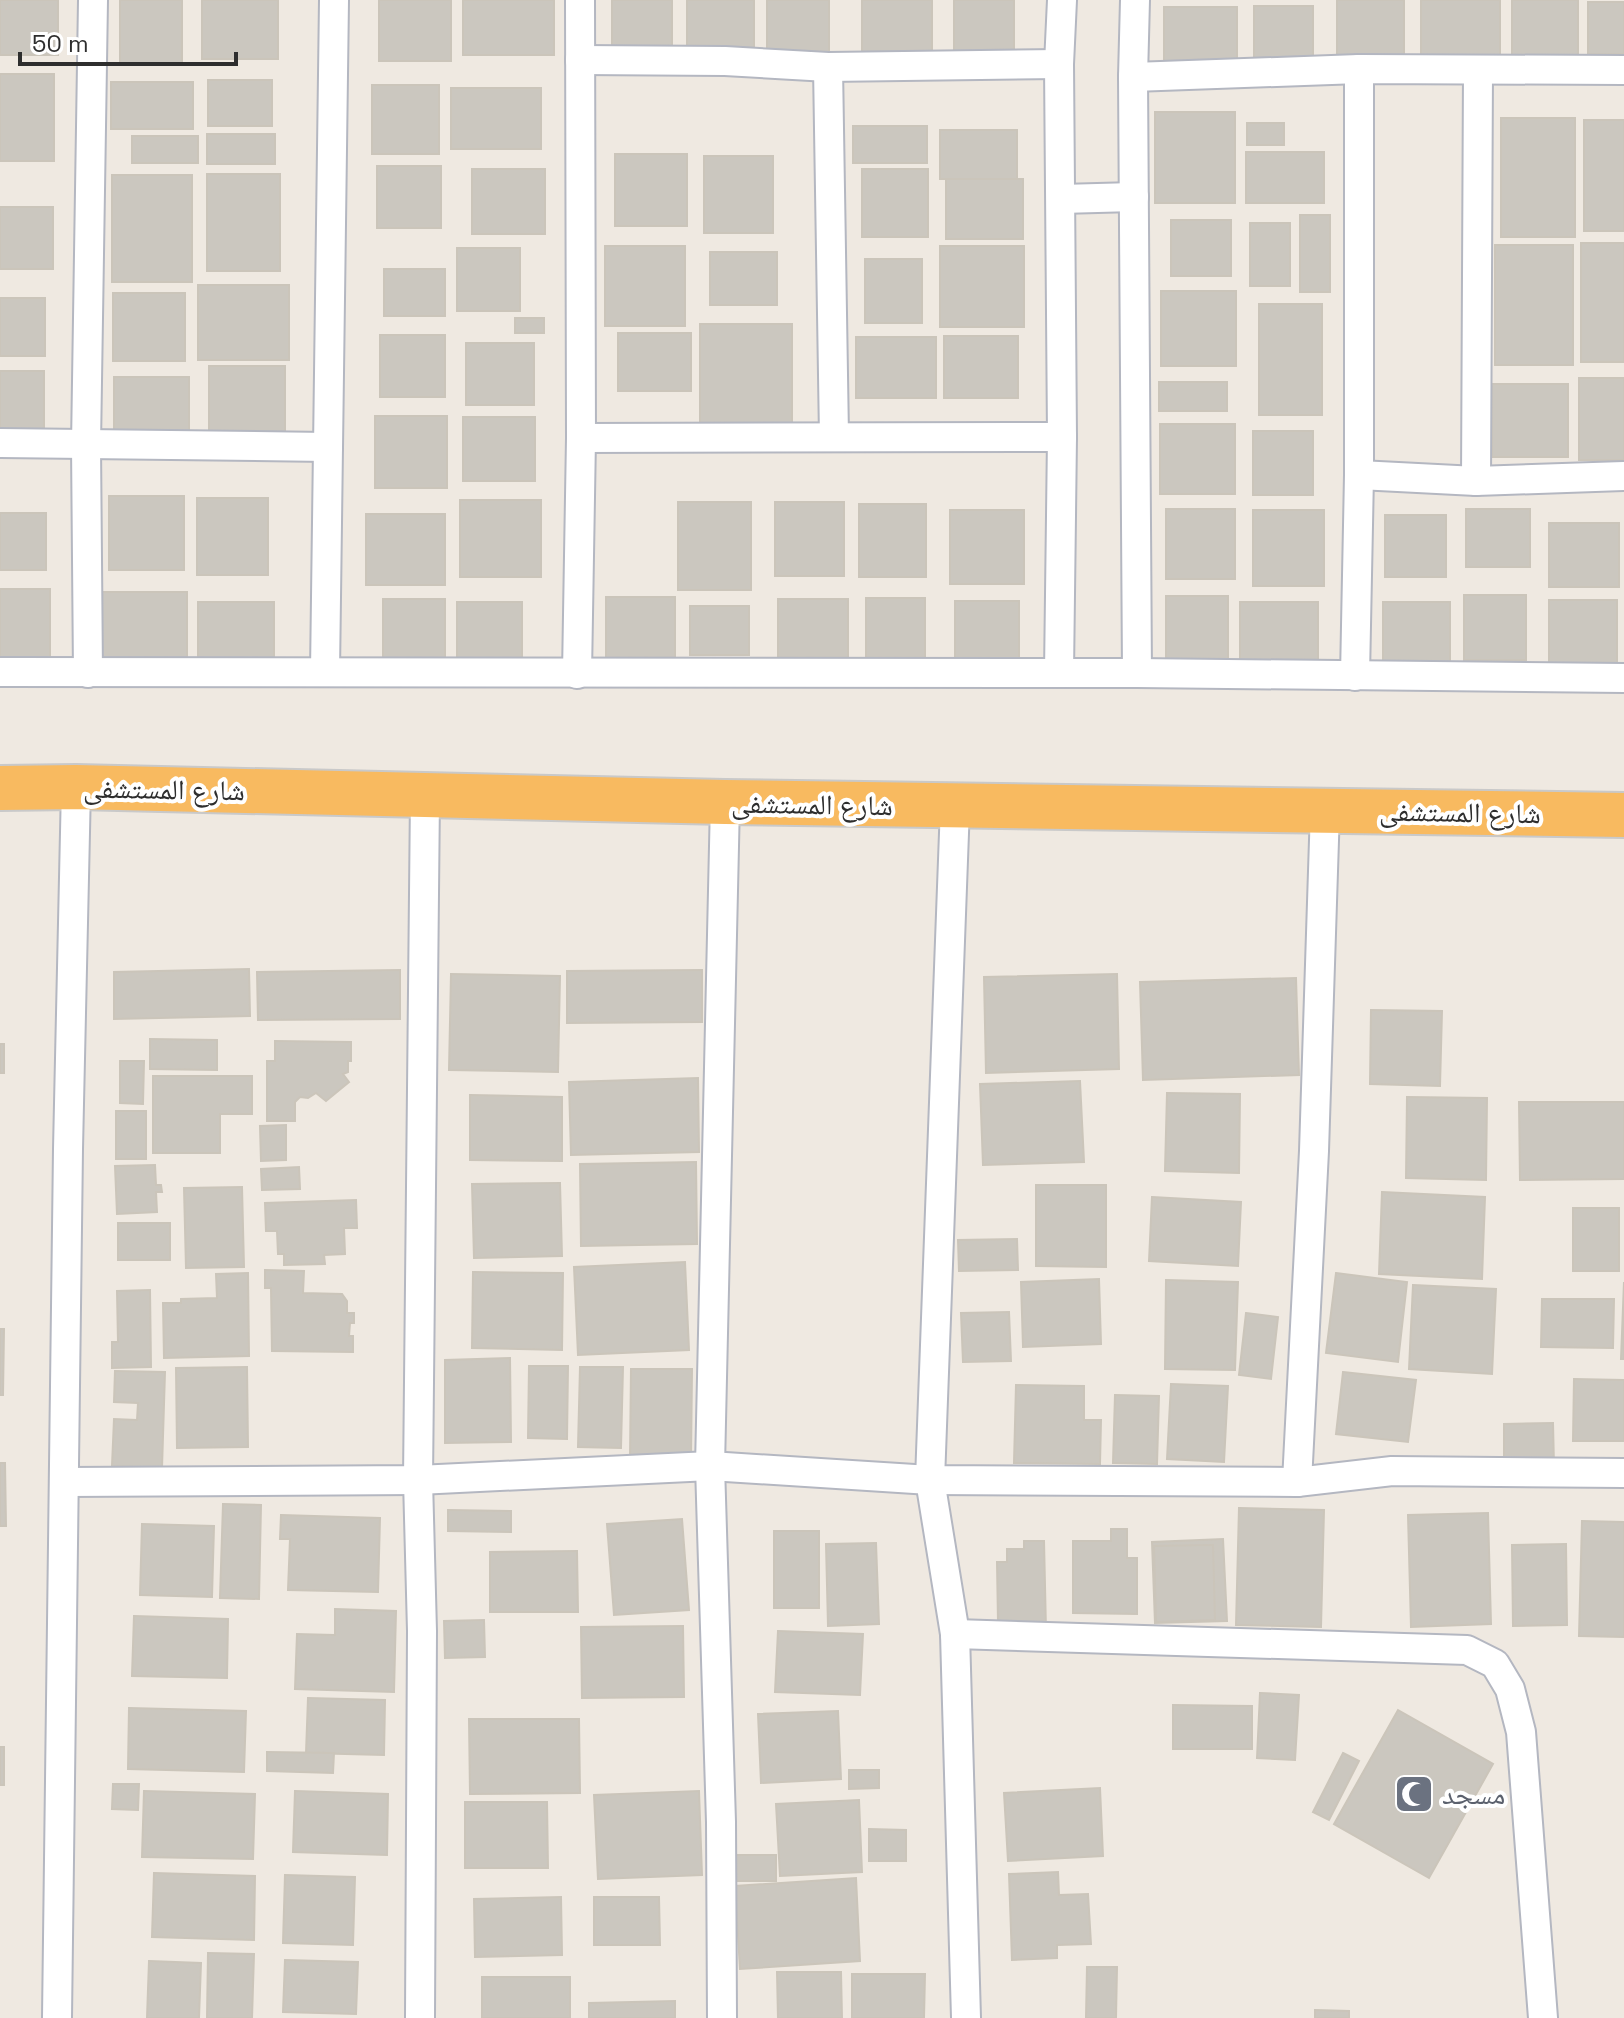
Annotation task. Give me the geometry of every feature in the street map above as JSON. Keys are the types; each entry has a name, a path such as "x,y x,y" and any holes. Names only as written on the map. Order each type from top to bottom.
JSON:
{"highway":[{"name":"شارع المستشفى","path":"0,788 1624,815"}],"street":[{"path":"88,673 86,445 93,0"},
{"path":"325,672 334,0"},
{"path":"577,674 581,438 580,0"},
{"path":"1059,673 1062,437 1059,64 1062,0"},
{"path":"1135,0 1137,673"},
{"path":"580,60 725,61 828,67 1059,64"},
{"path":"828,67 834,436"},
{"path":"1133,77 1359,69 1624,70"},
{"path":"1355,676 1359,475 1359,69"},
{"path":"1476,481 1478,71"},
{"path":"1061,199 1134,197"},
{"path":"581,438 1062,437"},
{"path":"0,443 328,447"},
{"path":"1359,475 1476,481 1624,476"},
{"path":"0,672 1137,673 1624,678"},
{"path":"57,2018 68,1149 76,787"},
{"path":"420,2018 422,1631 418,1480 425,796"},
{"path":"722,2018 721,1822 710,1466 725,802"},
{"path":"955,806 930,1480 955,1634 966,2018"},
{"path":"1297,1482 1314,1151 1325,809"},
{"path":"65,1482 418,1480 710,1466 930,1480 1297,1482 1392,1471 1624,1473"},
{"path":"955,1634 1467,1650 1495,1664 1510,1689 1521,1732 1543,2018"}],"building":[{"path":"0,0 58,0 58,55 0,55"},
{"path":"120,0 182,0 182,63 120,63"},
{"path":"202,0 278,0 278,59 202,59"},
{"path":"379,0 451,0 451,61 379,61"},
{"path":"463,0 554,0 554,55 463,55"},
{"path":"612,0 672,0 672,53 612,53"},
{"path":"687,0 754,0 754,56 687,56"},
{"path":"767,0 829,0 829,56 767,56"},
{"path":"862,0 932,0 932,54 862,54"},
{"path":"954,0 1014,0 1014,56 954,56"},
{"path":"1337,0 1404,0 1404,57 1337,57"},
{"path":"1421,0 1500,0 1500,58 1421,58"},
{"path":"1512,0 1578,0 1578,55 1512,55"},
{"path":"1588,2 1624,2 1624,54 1588,54"},
{"path":"1254,6 1313,6 1313,63 1254,63"},
{"path":"1164,7 1237,7 1237,62 1164,62"},
{"path":"0,74 54,74 54,161 0,161"},
{"path":"208,80 272,80 272,126 208,126"},
{"path":"111,82 193,82 193,129 111,129"},
{"path":"372,85 439,85 439,154 372,154"},
{"path":"451,88 541,88 541,149 451,149"},
{"path":"1155,112 1235,112 1235,203 1155,203"},
{"path":"1501,118 1575,118 1575,237 1501,237"},
{"path":"1584,120 1624,120 1624,231 1584,231"},
{"path":"1247,123 1284,123 1284,145 1247,145"},
{"path":"853,126 927,126 927,163 853,163"},
{"path":"940,130 1017,130 1017,179 940,179"},
{"path":"207,134 275,134 275,164 207,164"},
{"path":"132,136 198,136 198,163 132,163"},
{"path":"1246,152 1324,152 1324,203 1246,203"},
{"path":"615,154 687,154 687,226 615,226"},
{"path":"704,156 773,156 773,233 704,233"},
{"path":"377,166 441,166 441,228 377,228"},
{"path":"472,169 545,169 545,234 472,234"},
{"path":"862,169 928,169 928,237 862,237"},
{"path":"207,174 280,174 280,271 207,271"},
{"path":"112,175 192,175 192,282 112,282"},
{"path":"946,179 1023,179 1023,239 946,239"},
{"path":"0,207 53,207 53,269 0,269"},
{"path":"1300,215 1330,215 1330,292 1300,292"},
{"path":"1171,220 1231,220 1231,276 1171,276"},
{"path":"1250,223 1290,223 1290,286 1250,286"},
{"path":"1581,243 1624,243 1624,362 1581,362"},
{"path":"1495,245 1573,245 1573,365 1495,365"},
{"path":"605,246 685,246 685,326 605,326"},
{"path":"940,246 1024,246 1024,327 940,327"},
{"path":"457,248 520,248 520,311 457,311"},
{"path":"710,252 777,252 777,305 710,305"},
{"path":"865,259 922,259 922,323 865,323"},
{"path":"384,269 445,269 445,316 384,316"},
{"path":"198,285 289,285 289,360 198,360"},
{"path":"1161,291 1236,291 1236,366 1161,366"},
{"path":"113,293 185,293 185,361 113,361"},
{"path":"0,298 45,298 45,356 0,356"},
{"path":"1259,304 1322,304 1322,415 1259,415"},
{"path":"515,318 544,318 544,333 515,333"},
{"path":"700,324 792,324 792,432 700,432"},
{"path":"618,333 691,333 691,391 618,391"},
{"path":"380,335 445,335 445,397 380,397"},
{"path":"944,336 1018,336 1018,398 944,398"},
{"path":"856,337 936,337 936,398 856,398"},
{"path":"466,343 534,343 534,405 466,405"},
{"path":"209,366 285,366 285,436 209,436"},
{"path":"0,371 44,371 44,438 0,438"},
{"path":"114,377 189,377 189,439 114,439"},
{"path":"1579,378 1624,378 1624,460 1579,460"},
{"path":"1159,382 1227,382 1227,411 1159,411"},
{"path":"1492,384 1568,384 1568,457 1492,457"},
{"path":"375,416 447,416 447,488 375,488"},
{"path":"463,417 535,417 535,481 463,481"},
{"path":"1160,424 1235,424 1235,494 1160,494"},
{"path":"1253,431 1313,431 1313,495 1253,495"},
{"path":"109,496 184,496 184,570 109,570"},
{"path":"197,498 268,498 268,575 197,575"},
{"path":"460,500 541,500 541,577 460,577"},
{"path":"678,502 751,502 751,590 678,590"},
{"path":"775,502 844,502 844,576 775,576"},
{"path":"859,504 926,504 926,577 859,577"},
{"path":"1166,509 1235,509 1235,579 1166,579"},
{"path":"1466,509 1530,509 1530,567 1466,567"},
{"path":"950,510 1024,510 1024,584 950,584"},
{"path":"1253,510 1324,510 1324,586 1253,586"},
{"path":"0,513 46,513 46,570 0,570"},
{"path":"366,514 445,514 445,585 366,585"},
{"path":"1385,515 1446,515 1446,577 1385,577"},
{"path":"1549,523 1619,523 1619,587 1549,587"},
{"path":"0,589 50,589 50,662 0,662"},
{"path":"96,592 187,592 187,666 96,666"},
{"path":"1464,595 1526,595 1526,660 1464,660"},
{"path":"1166,596 1228,596 1228,668 1166,668"},
{"path":"606,597 675,597 675,662 606,662"},
{"path":"866,598 925,598 925,660 866,660"},
{"path":"383,599 445,599 445,660 383,660"},
{"path":"778,599 848,599 848,663 778,663"},
{"path":"1549,600 1617,600 1617,667 1549,667"},
{"path":"955,601 1019,601 1019,669 955,669"},
{"path":"198,602 274,602 274,663 198,663"},
{"path":"457,602 522,602 522,663 457,663"},
{"path":"1240,602 1318,602 1318,664 1240,664"},
{"path":"1383,602 1450,602 1450,664 1383,664"},
{"path":"690,606 749,606 749,655 690,655"},
{"path":"249,969 250,1016 114,1019 114,972"},
{"path":"400,970 400,1019 258,1020 257,972"},
{"path":"702,970 702,1022 567,1023 567,971"},
{"path":"451,974 560,976 558,1072 449,1070"},
{"path":"1117,974 1119,1069 986,1073 984,977"},
{"path":"1296,978 1299,1075 1143,1080 1140,982"},
{"path":"1371,1010 1442,1011 1440,1086 1370,1084"},
{"path":"150,1039 217,1040 217,1070 150,1069"},
{"path":"275,1041 351,1042 351,1061 348,1061 348,1072 343,1074 349,1082 326,1101 316,1093 308,1098 300,1097 295,1102 295,1121 267,1121 267,1061 275,1061"},
{"path":"0,1044 4,1044 4,1073 0,1073"},
{"path":"120,1061 144,1061 143,1104 120,1103"},
{"path":"153,1076 252,1076 252,1114 220,1114 220,1153 153,1153"},
{"path":"698,1078 699,1152 571,1155 569,1082"},
{"path":"1080,1081 1084,1162 983,1165 980,1084"},
{"path":"1167,1093 1240,1094 1239,1173 1165,1171"},
{"path":"470,1095 562,1097 562,1161 470,1160"},
{"path":"1407,1097 1487,1098 1486,1180 1406,1178"},
{"path":"1519,1102 1624,1102 1624,1179 1520,1180"},
{"path":"116,1111 146,1111 146,1159 116,1159"},
{"path":"286,1125 286,1160 261,1161 260,1126"},
{"path":"696,1162 697,1244 581,1246 580,1164"},
{"path":"155,1165 156,1185 161,1185 162,1192 156,1192 157,1212 117,1214 115,1166"},
{"path":"299,1167 300,1189 262,1190 261,1169"},
{"path":"560,1183 562,1256 474,1258 472,1184"},
{"path":"1036,1185 1106,1185 1106,1267 1036,1266"},
{"path":"242,1187 244,1267 186,1268 184,1188"},
{"path":"1382,1192 1485,1197 1482,1279 1379,1274"},
{"path":"1152,1197 1241,1202 1238,1266 1149,1261"},
{"path":"356,1200 357,1228 344,1228 345,1254 324,1255 325,1264 284,1265 284,1254 278,1254 277,1231 266,1231 265,1203"},
{"path":"1573,1208 1619,1208 1619,1271 1573,1271"},
{"path":"118,1223 170,1223 170,1260 118,1260"},
{"path":"1017,1239 1018,1270 959,1271 958,1240"},
{"path":"685,1262 689,1350 578,1355 574,1267"},
{"path":"265,1270 304,1271 303,1293 342,1294 347,1301 347,1313 354,1313 349,1336 353,1336 353,1352 272,1351 271,1288 265,1288"},
{"path":"473,1272 563,1273 562,1350 472,1348"},
{"path":"248,1273 249,1356 164,1358 163,1303 217,1298 216,1274"},
{"path":"1336,1273 1407,1282 1398,1362 1326,1353"},
{"path":"1099,1279 1101,1344 1023,1347 1021,1282"},
{"path":"1166,1280 1238,1282 1235,1370 1165,1369"},
{"path":"1624,1282 1624,1359 1621,1359"},
{"path":"1413,1285 1496,1289 1492,1374 1409,1369"},
{"path":"150,1290 151,1367 112,1368 112,1342 118,1342 117,1291"},
{"path":"1542,1299 1614,1299 1613,1348 1541,1347"},
{"path":"1009,1312 1011,1361 963,1362 961,1313"},
{"path":"1246,1313 1278,1317 1271,1379 1239,1375"},
{"path":"0,1329 4,1329 3,1395 0,1395"},
{"path":"510,1358 511,1442 445,1443 445,1360"},
{"path":"529,1366 568,1366 567,1439 528,1438"},
{"path":"247,1367 248,1447 177,1448 176,1368"},
{"path":"580,1367 623,1367 621,1448 578,1447"},
{"path":"631,1369 692,1369 691,1460 630,1460"},
{"path":"115,1371 165,1372 162,1468 112,1466 114,1419 137,1420 138,1403 114,1402"},
{"path":"1343,1372 1416,1380 1408,1442 1336,1434"},
{"path":"1574,1379 1624,1380 1624,1441 1573,1441"},
{"path":"1171,1384 1228,1386 1224,1462 1167,1459"},
{"path":"1016,1385 1084,1386 1084,1420 1101,1420 1100,1464 1014,1463"},
{"path":"1115,1395 1159,1396 1157,1464 1113,1463"},
{"path":"1553,1423 1554,1466 1504,1466 1504,1424"},
{"path":"0,1463 5,1463 6,1526 0,1526"},
{"path":"223,1504 261,1505 259,1599 220,1598"},
{"path":"1239,1508 1324,1510 1321,1627 1236,1625"},
{"path":"448,1510 511,1511 511,1532 448,1531"},
{"path":"1488,1513 1491,1624 1411,1627 1408,1515"},
{"path":"281,1515 380,1518 378,1592 288,1590 290,1539 280,1539"},
{"path":"682,1519 689,1610 614,1615 607,1524"},
{"path":"1582,1521 1624,1522 1624,1637 1579,1636"},
{"path":"142,1524 214,1526 212,1597 140,1595"},
{"path":"1111,1529 1127,1529 1127,1558 1137,1558 1137,1614 1073,1613 1073,1541 1111,1541"},
{"path":"774,1531 819,1531 819,1608 774,1608"},
{"path":"1223,1539 1227,1621 1155,1623 1152,1542"},
{"path":"1024,1541 1044,1541 1046,1630 1027,1630 1027,1622 998,1622 997,1562 1007,1562 1007,1549 1024,1549"},
{"path":"876,1543 879,1624 828,1626 826,1544"},
{"path":"1566,1544 1567,1625 1513,1626 1512,1545"},
{"path":"1213,1545 1215,1620 1156,1622 1154,1546"},
{"path":"577,1551 578,1612 490,1612 490,1552"},
{"path":"335,1609 396,1611 394,1692 295,1689 297,1634 335,1635"},
{"path":"134,1616 228,1619 227,1678 132,1676"},
{"path":"484,1620 485,1657 445,1658 444,1621"},
{"path":"683,1626 684,1697 582,1698 581,1627"},
{"path":"778,1631 863,1634 860,1695 775,1692"},
{"path":"1260,1693 1299,1695 1295,1760 1257,1758"},
{"path":"308,1698 385,1700 384,1755 306,1753"},
{"path":"1173,1705 1252,1706 1252,1749 1173,1749"},
{"path":"129,1708 246,1711 244,1772 128,1769"},
{"name":"مسجد","path":"1398,1710 1493,1764 1429,1878 1334,1824"},
{"path":"838,1711 841,1779 761,1783 758,1714"},
{"path":"469,1719 579,1719 580,1793 470,1794"},
{"path":"0,1747 4,1747 4,1785 0,1785"},
{"path":"267,1752 334,1753 333,1773 267,1771"},
{"path":"1343,1753 1359,1761 1329,1820 1313,1812"},
{"path":"849,1770 879,1770 879,1788 849,1789"},
{"path":"113,1784 139,1784 138,1810 112,1809"},
{"path":"1100,1788 1103,1856 1008,1861 1004,1793"},
{"path":"144,1791 255,1794 253,1859 142,1857"},
{"path":"295,1791 388,1794 387,1855 293,1852"},
{"path":"699,1791 702,1875 598,1879 594,1795"},
{"path":"859,1800 862,1872 780,1876 776,1804"},
{"path":"465,1802 547,1802 548,1868 465,1868"},
{"path":"869,1829 906,1830 906,1861 869,1861"},
{"path":"734,1855 776,1855 776,1881 734,1881"},
{"path":"1058,1872 1059,1895 1088,1894 1091,1944 1057,1945 1057,1958 1012,1960 1009,1874"},
{"path":"154,1873 255,1876 254,1940 152,1937"},
{"path":"285,1875 355,1877 353,1945 283,1943"},
{"path":"856,1878 860,1961 740,1969 735,1886"},
{"path":"561,1897 562,1955 475,1957 474,1899"},
{"path":"594,1897 659,1897 660,1945 594,1945"},
{"path":"208,1953 254,1954 252,2018 207,2018"},
{"path":"285,1960 358,1962 356,2014 283,2012"},
{"path":"149,1961 201,1963 199,2018 147,2018"},
{"path":"1087,1967 1117,1967 1116,2018 1086,2018"},
{"path":"777,1972 841,1972 842,2018 778,2018"},
{"path":"852,1974 925,1974 924,2018 852,2018"},
{"path":"482,1977 570,1977 570,2018 482,2018"},
{"path":"675,2001 675,2018 589,2018 589,2003"},
{"path":"1315,2010 1349,2011 1349,2018 1315,2018"}],"place":[{"name":"مسجد","path":"1414,1794"}]}
